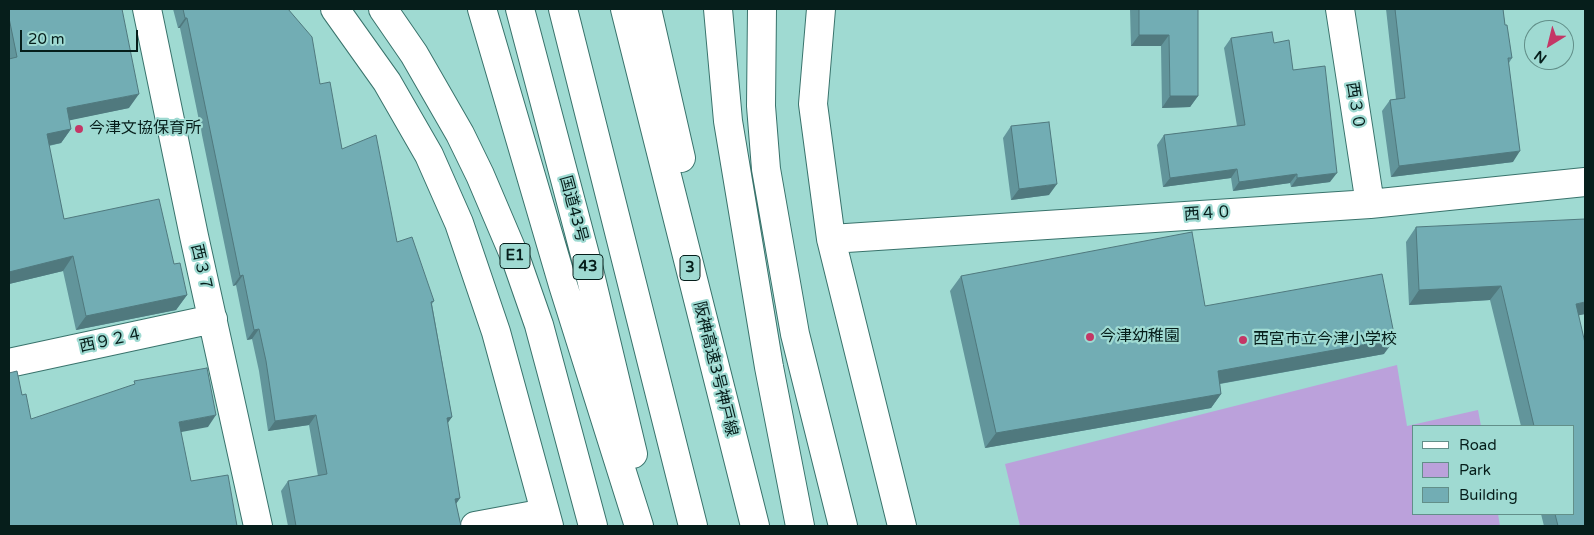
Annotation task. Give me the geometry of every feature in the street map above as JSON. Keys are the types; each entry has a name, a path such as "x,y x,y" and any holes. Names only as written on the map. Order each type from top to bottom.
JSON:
{"main road":[{"name":"西３７","path":"147,9 258,526"},
{"path":"335,9 391,90 428,155 459,223 496,332 547,520 475,526"},
{"name":"E1","path":"383,9 414,54 441,99 480,175 518,262 539,325 593,526"},
{"name":"E1","path":"482,9 563,285 639,526"},
{"name":"国道43号","path":"520,9 589,270 650,526"},
{"path":"563,9 693,526"},
{"name":"阪神高速3号神戸線","path":"625,9 755,526"},
{"path":"648,9 768,526"},
{"path":"718,9 728,120 769,367 800,526"},
{"path":"762,9 761,106 766,169 795,334 843,526"},
{"path":"821,9 813,104 831,239 902,526"},
{"name":"西３０","path":"1340,9 1370,204"},
{"name":"西４０","path":"831,239 1370,204 1585,182"},
{"name":"西９２４","path":"9,363 213,319"}],"green space":[{"path":"1397,365 1407,426 1478,410 1481,425 1412,425 1412,515 1498,515 1500,526 1020,526 1005,464"}],"building":[{"path":"9,9 122,9 139,94 67,108 71,129 47,134 64,219 159,199 174,264 180,263 187,295 86,316 73,256 9,272 9,59 17,57"},
{"path":"183,9 288,9 312,37 320,84 330,82 342,149 376,135 397,242 412,237 434,301 431,302 452,417 447,418 460,498 455,499 461,526 296,526 288,481 327,474 316,415 275,421 259,329 254,330 243,275 240,276 187,18 185,18"},
{"path":"1139,9 1198,9 1198,96 1170,96 1169,35 1139,35"},
{"path":"1395,9 1503,9 1512,58 1508,58 1520,151 1399,166 1390,100 1405,98"},
{"path":"1272,32 1274,43 1289,40 1293,70 1325,66 1337,173 1297,178 1297,174 1239,182 1237,169 1170,178 1164,135 1245,125 1231,38"},
{"path":"1049,122 1057,184 1019,189 1011,126"},
{"path":"1585,219 1585,302 1576,304 1585,343 1585,526 1558,526 1555,515 1574,515 1574,425 1534,425 1501,286 1419,290 1416,227"},
{"path":"1192,232 1205,306 1382,274 1395,339 1218,371 1221,394 996,433 961,276"},
{"path":"207,368 216,415 179,422 191,481 228,475 237,526 9,526 9,373 17,371 22,395 26,394 31,419 135,384 134,381"}],"place":[{"name":"今津文協保育所","path":"79,129"},
{"name":"今津幼稚園","path":"1090,337"},
{"name":"西宮市立今津小学校","path":"1243,340"}]}
